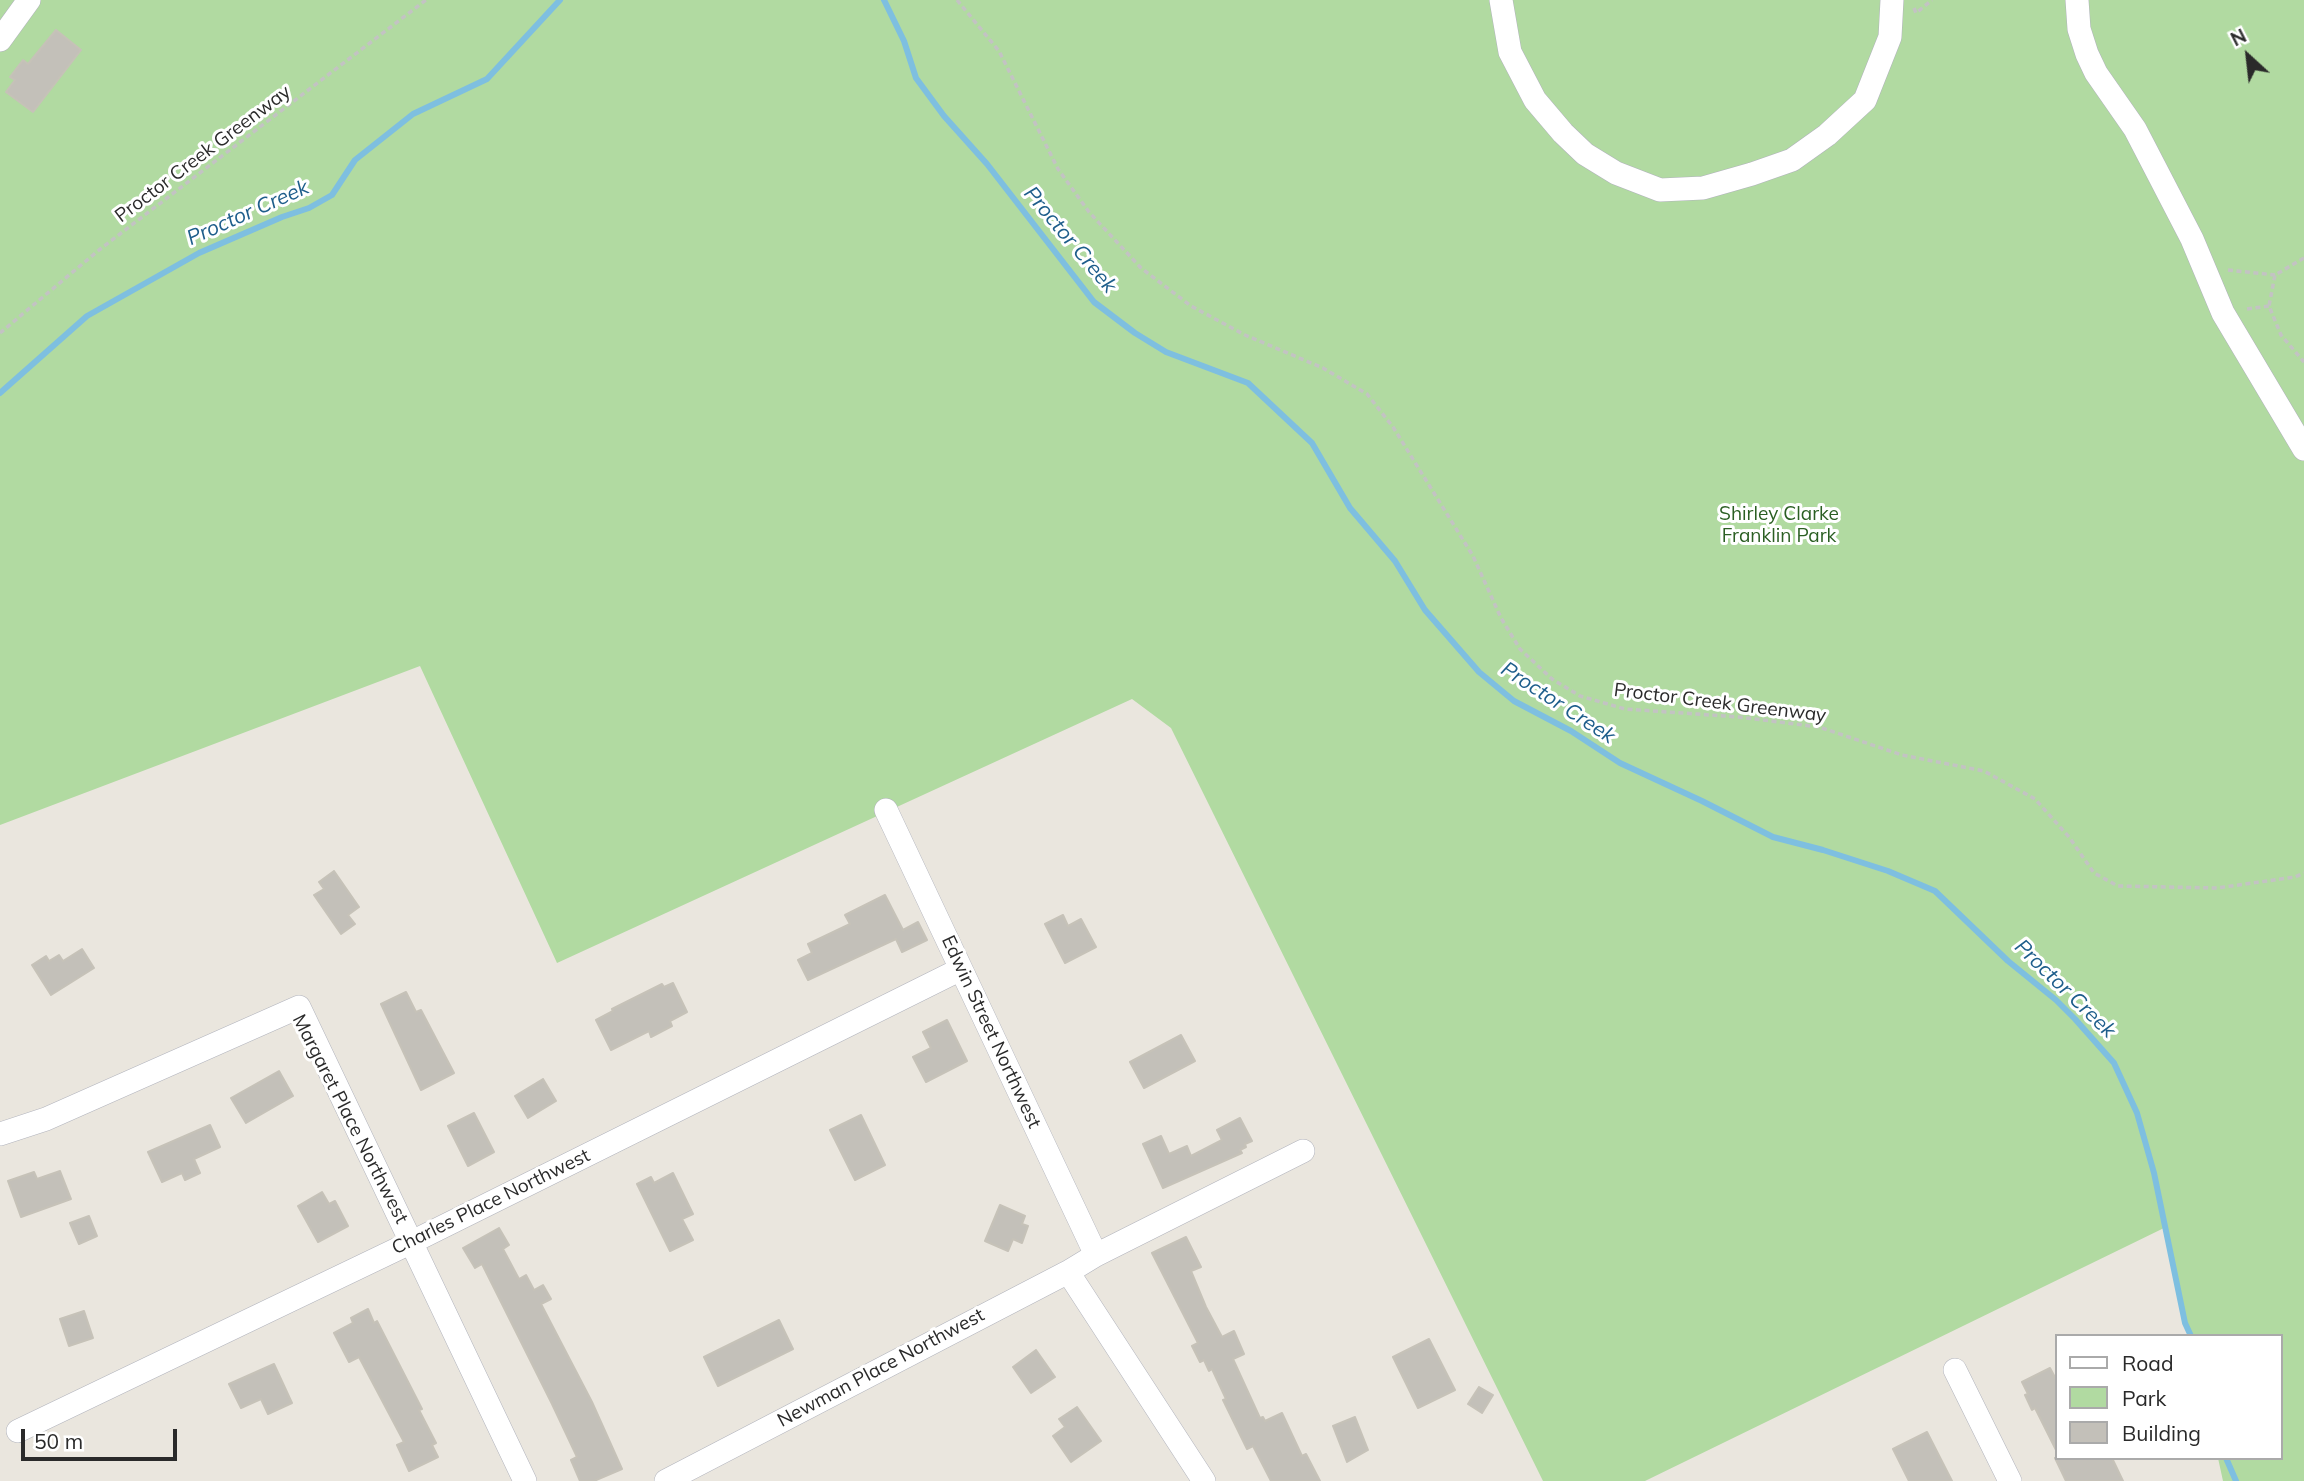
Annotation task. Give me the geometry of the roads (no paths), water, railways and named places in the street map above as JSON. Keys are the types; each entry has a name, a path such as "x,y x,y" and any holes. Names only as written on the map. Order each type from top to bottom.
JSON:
{"street":[{"path":"0,40 29,0"},
{"path":"1501,0 1510,52 1535,100 1585,155 1616,173 1660,190 1703,188 1752,174 1792,160 1827,135 1865,100 1890,37 1892,0"},
{"path":"2077,0 2079,29 2096,73 2135,129 2192,239 2223,313 2304,449"},
{"name":"Edwin Street Northwest","path":"886,810 1096,1255"},
{"name":"Charles Place Northwest","path":"18,1431 412,1242 961,969"},
{"name":"Margaret Place Northwest","path":"0,1134 46,1119 299,1007 525,1481"},
{"name":"Newman Place Northwest","path":"666,1481 1096,1255 1303,1151"},
{"path":"1068,1272 1204,1481"},
{"path":"1955,1370 2010,1481"}],"waterway":[{"name":"Proctor Creek","path":"0,393 87,316 199,253 309,208 332,195 355,160 413,114 487,79 560,0"},
{"name":"Proctor Creek","path":"884,0 904,41 916,78 1094,302 1166,352 1248,383 1312,443 1350,508 1395,561 1425,610 1479,672 1514,701 1571,731 1620,763 1773,837 1888,871 1935,891 2008,961 2075,1019 2114,1063 2137,1113 2154,1173 2185,1323 2190,1334"},
{"name":"Proctor Creek","path":"2227,1460 2236,1481"}],"park label":[{"name":"Shirley Clarke Franklin Park","path":"1779,525"}]}
